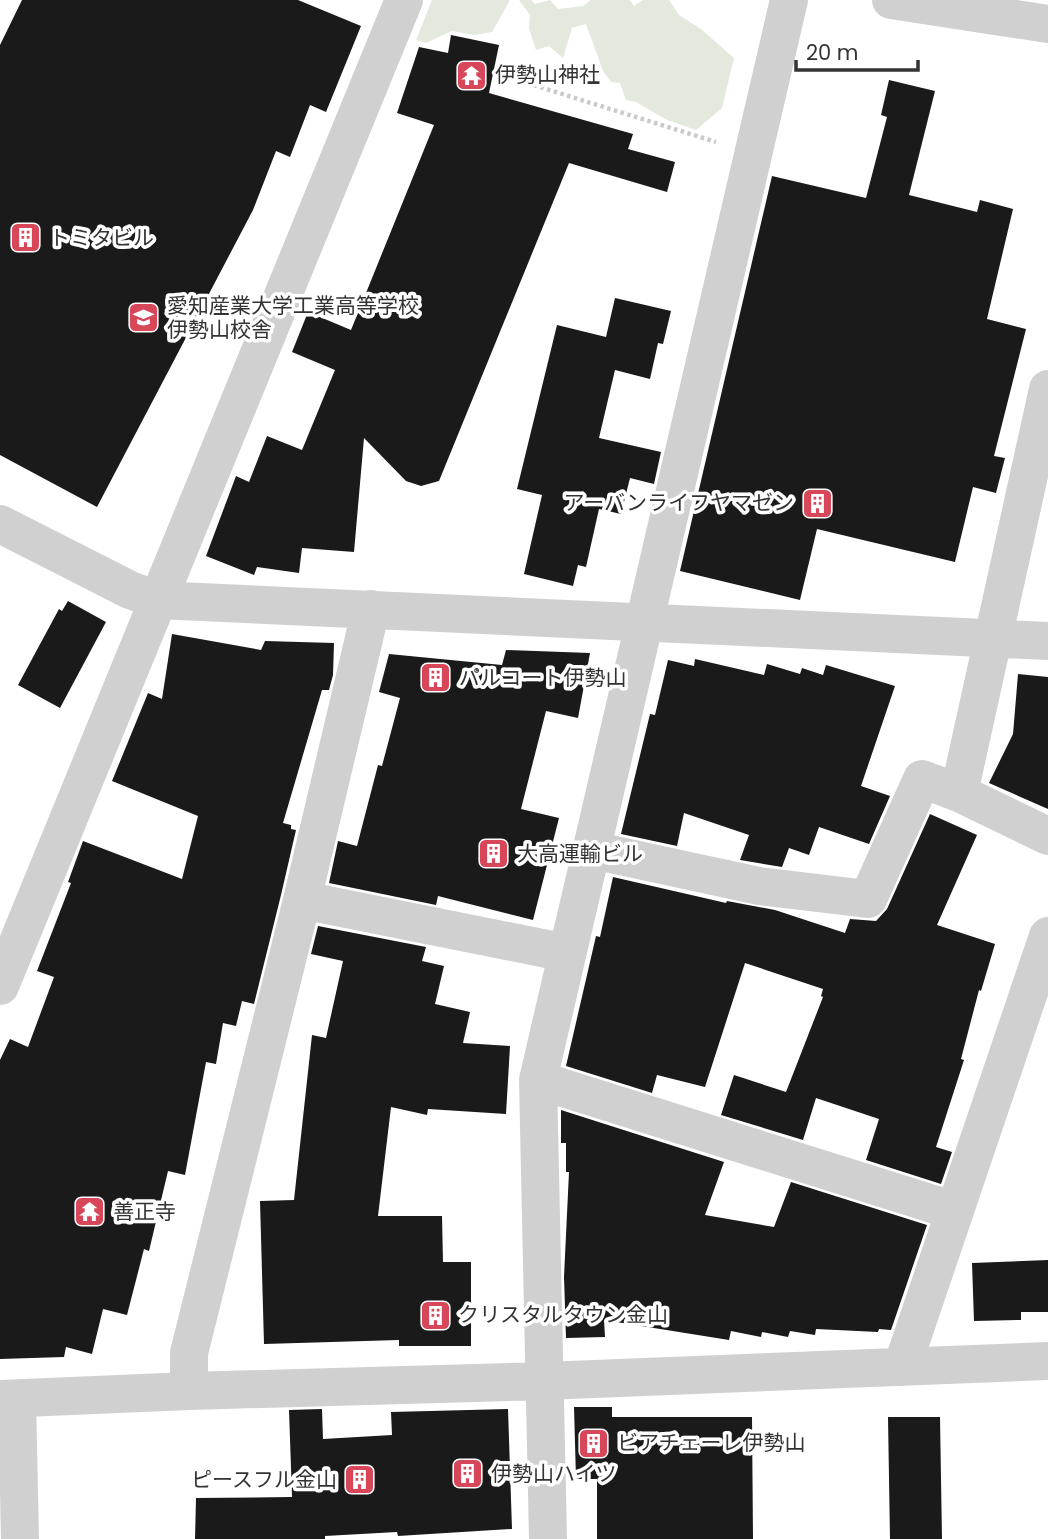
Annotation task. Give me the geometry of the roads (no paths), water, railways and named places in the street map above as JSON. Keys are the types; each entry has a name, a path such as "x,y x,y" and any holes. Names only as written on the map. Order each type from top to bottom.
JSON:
{"street":[{"path":"0,986 404,0"},
{"path":"548,1539 537,1080 789,0"},
{"path":"891,0 1048,24"},
{"path":"959,793 1048,389"},
{"path":"0,524 130,590 157,600 1048,641"},
{"path":"189,1391 189,1353 371,610"},
{"path":"592,850 759,886 868,900 922,779 959,793 1048,836"},
{"path":"302,900 567,953"},
{"path":"902,1367 1048,936"},
{"path":"537,1080 955,1211"},
{"path":"20,1539 8,1399 1048,1361"}],"place":[{"name":"伊勢山神社","path":"472,75"},
{"name":"トミタビル","path":"26,238"},
{"name":"愛知産業大学工業高等学校 伊勢山校舎","path":"144,318"},
{"name":"アーバンライフヤマゼン","path":"817,503"},
{"name":"パルコート伊勢山","path":"436,678"},
{"name":"大高運輸ビル","path":"494,854"},
{"name":"善正寺","path":"90,1212"},
{"name":"クリスタルタウン金山","path":"435,1315"},
{"name":"ビアチェーレ伊勢山","path":"594,1443"},
{"name":"伊勢山ハイツ","path":"468,1474"},
{"name":"ピースフル金山","path":"360,1480"}]}
